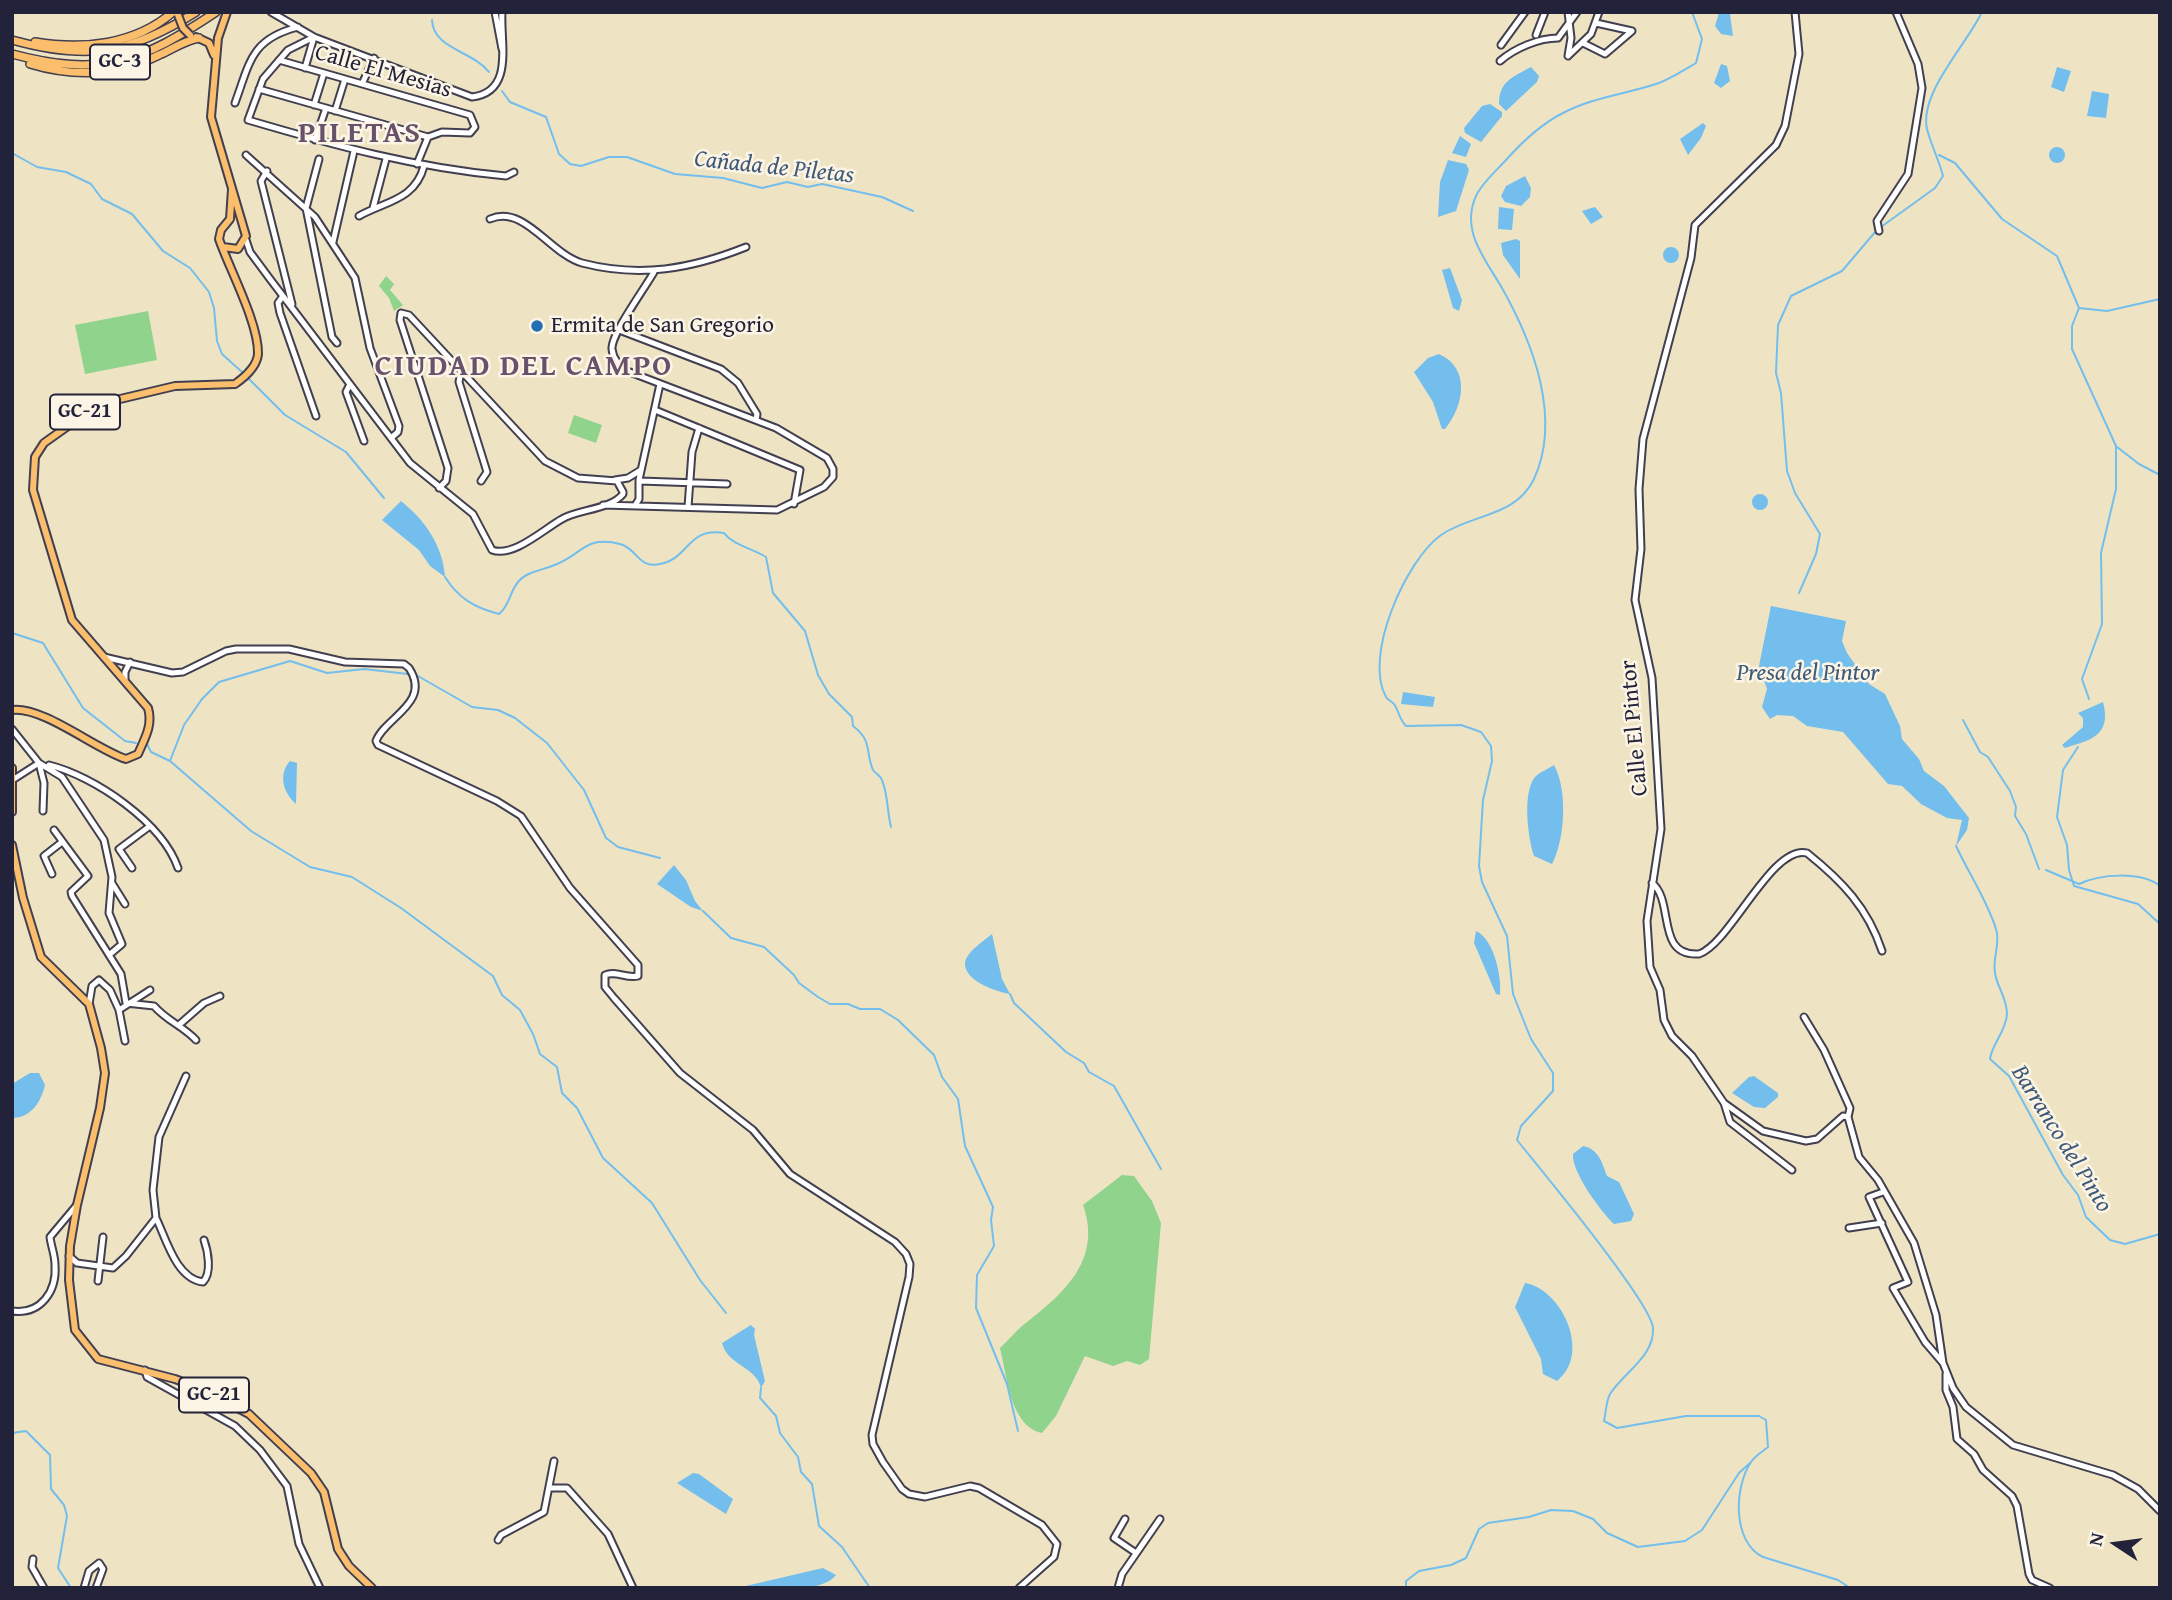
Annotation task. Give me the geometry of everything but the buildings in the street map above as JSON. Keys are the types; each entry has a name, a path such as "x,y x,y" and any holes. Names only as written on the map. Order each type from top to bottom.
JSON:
{"highway":[{"name":"GC-3","path":"12,38 63,52 116,50 152,38 196,12"},
{"name":"GC-3","path":"12,56 61,65 116,63 164,45 216,12"},
{"path":"12,38 45,44 93,46 141,32 176,13"},
{"path":"12,56 62,72 101,72 140,63 180,43 199,38"}],"main road":[{"path":"227,12 220,31 211,117 245,231 246,240 230,264"},
{"path":"176,13 183,28 190,35 211,46 215,64"},
{"path":"199,38 220,31"},
{"path":"228,224 233,204 232,189"},
{"path":"237,250 227,249 220,243 220,230 228,224 236,223 245,231"},
{"name":"GC-21","path":"12,710 21,709 42,717 116,756 133,758 146,737 150,717 148,708 72,620 35,503 32,476 35,457 44,443 99,404 175,386 235,384 244,378 258,354 230,264 220,243"},
{"path":"12,768 12,812"},
{"name":"GC-21","path":"12,845 23,898 41,957 89,1004 102,1048 104,1073 100,1108 77,1205 69,1256 71,1315 75,1330 84,1346 97,1359 145,1370 202,1389 249,1414 296,1459 324,1492 338,1549 349,1566 372,1588"}],"street":[{"path":"271,12 314,37 472,97 484,96 495,89 500,78 505,40 502,12"},
{"path":"495,12 503,52"},
{"path":"1502,45 1525,12"},
{"path":"1536,35 1545,12"},
{"path":"1568,12 1568,56 1583,43 1596,23 1598,12"},
{"path":"1500,61 1508,54 1545,38 1558,38 1577,12"},
{"name":"Calle El Pintor","path":"1792,1170 1730,1122 1724,1103 1692,1056 1672,1036 1664,1020 1660,990 1650,967 1647,912 1661,829 1652,678 1635,600 1643,439 1691,258 1695,225 1780,139 1795,85 1799,54 1795,12"},
{"path":"1879,232 1877,221 1908,174 1922,88 1918,64 1896,12"},
{"path":"1583,43 1605,54 1632,31 1596,23"},
{"path":"235,103 249,58 269,37 298,27"},
{"path":"314,37 288,50 279,60 259,89 248,120 386,159 506,176 514,172"},
{"path":"305,68 314,37"},
{"path":"362,84 374,58"},
{"name":"Calle El Mesias","path":"279,60 470,115 475,121 475,127 470,133 442,132 428,138"},
{"path":"314,105 324,73"},
{"path":"335,111 345,79"},
{"path":"259,89 428,138 420,181 411,191 359,216"},
{"path":"315,140 326,108"},
{"path":"333,242 354,151"},
{"path":"246,155 320,223 355,278 370,348 399,426 398,432 391,438"},
{"path":"319,159 306,208 332,337 337,343"},
{"path":"373,208 386,159"},
{"path":"267,172 261,181 282,272 298,316"},
{"path":"490,219 500,214 515,217 556,250 580,262 654,272 686,268 746,247"},
{"path":"311,231 313,225 320,223"},
{"path":"246,240 270,279 419,473 473,514 486,544 499,553 564,517 603,505 623,493 629,478 644,466"},
{"path":"237,250 256,259"},
{"path":"270,279 280,280 282,272"},
{"path":"603,505 777,510 824,487 833,477 833,469 827,458 814,449 756,420 660,384 620,365 612,351 619,330 654,272"},
{"path":"283,296 278,303 280,313 316,416"},
{"path":"439,488 446,481 448,468 401,313 409,315 545,461 578,478 620,483 626,504 633,505"},
{"path":"619,330 730,375 757,414 756,420"},
{"path":"461,370 459,382 487,472 481,481"},
{"path":"350,384 345,392 364,441"},
{"path":"633,505 639,499 639,480 660,384"},
{"path":"655,411 800,470 794,504"},
{"path":"688,507 688,484 699,428"},
{"path":"608,481 629,478 688,484 727,484"},
{"path":"104,657 172,673 183,671 226,651 289,649 331,660 404,664 409,668 414,683 410,704 382,729 376,741 378,745 497,801 521,816 570,888 638,965 638,976 632,978 615,973 605,975 606,987 614,999 680,1073 753,1130 790,1174 872,1226 906,1254 910,1264 909,1277 890,1368 876,1414 873,1444 893,1479 909,1494 925,1497 970,1486 989,1493 1051,1532 1057,1544 1054,1557 1020,1588"},
{"path":"116,670 130,662"},
{"path":"125,681 130,662"},
{"path":"12,729 39,763 62,777 97,827 108,855 112,883 109,913 122,944 109,955"},
{"path":"39,763 44,783 43,811"},
{"path":"14,779 39,763 88,778 150,826 178,868"},
{"path":"132,868 119,849 150,826"},
{"path":"54,830 88,879 71,892 72,897 121,974 126,1003"},
{"path":"51,874 44,856 62,842"},
{"path":"1653,883 1663,901 1668,935 1684,951 1699,954 1725,933 1742,905 1765,879 1794,854 1807,853 1860,903 1872,921 1882,951"},
{"path":"112,883 125,904"},
{"path":"89,1004 92,986 99,979 110,990 120,1010 125,1041"},
{"path":"120,1010 126,1003 150,990"},
{"path":"180,1024 204,1003 220,996"},
{"path":"126,1003 154,1006 166,1020 180,1024 196,1040"},
{"path":"1804,1017 1824,1050 1850,1108 1848,1117 1859,1157 1909,1232 1936,1315 1943,1363 1952,1388 1966,1407 2013,1445 2113,1475 2138,1489 2160,1511"},
{"path":"186,1076 159,1137 153,1191 156,1218 176,1260 200,1282 207,1277 208,1250 204,1240"},
{"path":"1724,1103 1763,1131 1806,1141 1817,1139 1843,1116 1848,1117"},
{"path":"1883,1192 1869,1197 1908,1282 1893,1288 1925,1342 1943,1363"},
{"path":"12,1311 35,1308 50,1294 55,1272 50,1237 58,1231 77,1205"},
{"path":"69,1256 77,1263 113,1268 156,1218"},
{"path":"1849,1228 1882,1223"},
{"path":"58,1231 72,1231"},
{"path":"98,1280 97,1266 103,1237"},
{"path":"145,1370 147,1377 235,1426 260,1450 287,1486 299,1544 320,1588"},
{"path":"1946,1373 1946,1390 1953,1407 1957,1439 1974,1454 1983,1470 2012,1496 2017,1506 2029,1574 2032,1580 2050,1588"},
{"path":"498,1540 501,1535 542,1515 554,1461"},
{"path":"549,1488 567,1488 608,1534 634,1588"},
{"path":"1125,1519 1114,1538 1136,1553"},
{"path":"1118,1588 1122,1574 1160,1519"},
{"path":"33,1559 32,1567 44,1588"},
{"path":"85,1588 89,1571 99,1563 103,1569 96,1588"}],"green space":[{"path":"386,276 394,284 390,290 403,305 394,311 389,298 379,286"},
{"path":"148,311 157,360 85,374 75,325"},
{"path":"574,415 602,425 596,443 568,433"},
{"path":"1122,1175 1134,1176 1152,1201 1161,1223 1149,1359 1140,1365 1127,1361 1113,1366 1085,1356 1056,1416 1042,1433 1023,1421 1016,1410 1000,1348 1055,1299 1077,1272 1088,1241 1088,1224 1083,1205"}],"water":[{"path":"1719,13 1730,14 1733,36 1721,34 1715,26"},
{"path":"1721,64 1727,66 1730,81 1721,88 1714,83"},
{"path":"1531,67 1539,76 1537,82 1506,111 1499,104 1501,90 1508,81"},
{"path":"2057,67 2071,71 2064,92 2051,87"},
{"path":"2092,91 2109,94 2106,118 2087,116"},
{"path":"1490,104 1502,112 1502,116 1481,142 1465,133 1464,128 1482,106"},
{"path":"1703,123 1706,126 1701,138 1688,155 1680,139"},
{"path":"1460,136 1471,144 1466,157 1452,153"},
{"path":"2057,147 2065,155 2057,163 2049,155"},
{"path":"1448,160 1466,164 1469,170 1456,211 1438,217 1440,182"},
{"path":"1525,176 1531,188 1530,197 1521,206 1505,202 1501,196 1506,186"},
{"path":"1499,207 1514,209 1512,230 1498,229"},
{"path":"1595,207 1603,217 1591,224 1582,211"},
{"path":"1516,239 1520,241 1520,279 1503,255 1501,243"},
{"path":"1668,247 1674,247 1679,255 1677,261 1668,263 1663,258 1663,252"},
{"path":"1450,268 1462,300 1459,311 1453,308 1442,270"},
{"path":"1439,354 1456,368 1461,388 1457,410 1445,429 1442,429 1433,402 1414,372 1428,358"},
{"path":"1760,494 1766,496 1766,508 1760,510 1754,508 1752,502 1754,496"},
{"path":"401,501 425,525 437,544 445,577 430,566 419,550 382,520"},
{"name":"Presa del Pintor","path":"1771,606 1846,621 1842,641 1847,653 1869,684 1885,694 1900,726 1902,739 1919,759 1924,771 1944,786 1969,818 1967,830 1956,846 1962,820 1947,818 1921,804 1902,786 1888,784 1843,732 1807,726 1793,716 1777,715 1770,719 1762,707 1767,689 1759,666"},
{"path":"1403,692 1435,697 1433,707 1401,704"},
{"path":"2103,702 2105,713 2102,729 2090,739 2065,748 2062,745 2083,727 2083,718 2078,713"},
{"path":"290,761 297,763 296,804 285,789 283,777"},
{"path":"1554,765 1561,788 1563,815 1560,842 1552,864 1534,856 1527,804 1535,777"},
{"path":"674,865 686,880 695,901 703,911 691,907 657,884"},
{"path":"1476,931 1488,942 1496,959 1500,995 1496,994 1474,943"},
{"path":"992,934 1002,979 1010,994 982,984 966,969 966,959"},
{"path":"30,1073 39,1073 45,1085 41,1097 30,1112 12,1118 12,1084"},
{"path":"1754,1076 1778,1093 1778,1097 1765,1108 1754,1107 1732,1093 1749,1077"},
{"path":"1583,1146 1596,1153 1607,1176 1619,1182 1634,1214 1631,1221 1614,1224 1588,1191 1577,1170 1573,1154"},
{"path":"1525,1283 1551,1297 1568,1324 1572,1355 1567,1369 1557,1381 1543,1374 1541,1359 1515,1307"},
{"path":"751,1325 755,1329 754,1335 765,1381 761,1388 754,1375 730,1357 722,1343"},
{"path":"693,1473 699,1474 733,1499 726,1514 677,1483"},
{"path":"823,1568 836,1575 818,1585 790,1589 737,1588"}],"waterway":[{"path":"1692,12 1702,39 1696,63 1659,83 1586,103 1555,117 1519,146 1476,196 1471,221 1477,245 1524,332 1540,381 1545,431 1542,456 1534,479 1516,501 1441,535 1414,565 1402,586 1384,634 1380,679 1386,697 1394,704 1406,726 1461,725 1481,732 1491,746 1492,761 1483,800 1479,866 1482,882 1507,936 1513,994 1531,1039 1553,1073 1553,1091 1521,1126 1517,1140 1615,1265 1648,1314 1653,1328 1652,1338 1644,1356 1610,1394 1604,1421 1617,1428 1686,1416 1759,1416 1766,1420 1768,1447 1751,1462 1741,1485 1739,1513 1746,1539 1753,1550 1763,1557 1838,1580 1850,1588"},
{"name":"Barranco del Pinto","path":"1881,227 1935,188 1943,176 1927,129 1926,115 1937,85 1982,12"},
{"name":"Cañada de Piletas","path":"432,20 434,30 446,44 473,59 489,72"},
{"name":"Cañada de Piletas","path":"502,91 510,102 546,117 559,154 570,164 581,166 609,157 627,157 675,174 723,178 762,188 787,182 808,187 822,184 882,197 913,211"},
{"path":"12,153 37,167 66,172 91,184 102,199 132,214 163,251 190,268 209,292 214,308 217,341 222,354 242,372"},
{"path":"1939,155 1955,163 2002,219 2057,256 2079,308 2072,326 2072,349 2116,446 2116,489 2101,553 2102,624 2082,679 2089,699"},
{"name":"Barranco del Pinto","path":"1799,593 1816,554 1820,534 1795,493 1787,471 1781,393 1776,373 1778,325 1791,296 1842,271 1876,231"},
{"path":"2079,308 2107,311 2160,299"},
{"path":"249,379 285,415 346,452 384,498"},
{"path":"2117,447 2139,464 2160,475"},
{"path":"445,577 468,601 499,614 522,578 565,560 592,544 609,542 626,546 642,561 653,565 670,561 702,535 724,533 738,544 766,557 773,593 805,631 818,675 829,694 852,717 853,726 866,742 873,770 883,783 891,827"},
{"path":"12,633 43,643 83,708 125,741 136,743"},
{"path":"170,761 184,725 202,699 219,682 290,661 327,673 364,669 408,674"},
{"path":"418,676 472,707 498,710 515,718 547,743 584,790 606,838 618,847 660,858"},
{"path":"1963,720 1980,752 1988,757 2010,791 2016,807 2015,816 2026,834 2039,869"},
{"path":"147,744 151,752 170,761 251,831 310,867 352,877 401,908 493,976 502,995 520,1010 540,1054 557,1067 562,1093 577,1108 603,1158 652,1203 700,1280 726,1313"},
{"path":"2078,747 2063,770 2057,817 2067,845 2069,870 2074,886 2138,904 2160,924"},
{"name":"Barranco del Pinto","path":"1956,846 1988,908 1997,935 1995,973 2007,1014 1990,1059 2009,1076 2063,1175 2078,1195 2086,1217 2110,1240 2125,1244 2160,1234"},
{"path":"2046,870 2079,884 2109,876 2132,876 2160,886"},
{"path":"703,911 731,938 764,947 799,983 818,997 830,1004 880,1009 898,1020 934,1055 942,1077 958,1099 965,1146 993,1207 991,1220 994,1246 977,1275 976,1308 1007,1384 1018,1431"},
{"path":"1010,994 1014,1003 1066,1052 1084,1063 1089,1072 1114,1086 1161,1169"},
{"path":"761,1388 760,1398 776,1416 780,1433 798,1457 801,1472 812,1484 819,1526 842,1547 870,1588"},
{"path":"12,1433 26,1431 50,1455 51,1489 64,1505 67,1516 58,1568 71,1588"},
{"path":"1406,1588 1406,1581 1419,1571 1451,1565 1466,1558 1479,1529 1488,1523 1529,1517 1551,1510 1573,1511 1593,1519 1607,1533 1638,1547 1685,1541 1702,1530 1739,1473 1750,1463"}],"place":[{"name":"Ermita de San Gregorio","path":"537,326"}],"district":[{"name":"PILETAS","path":"360,134"},
{"name":"CIUDAD DEL CAMPO","path":"524,367"}]}
